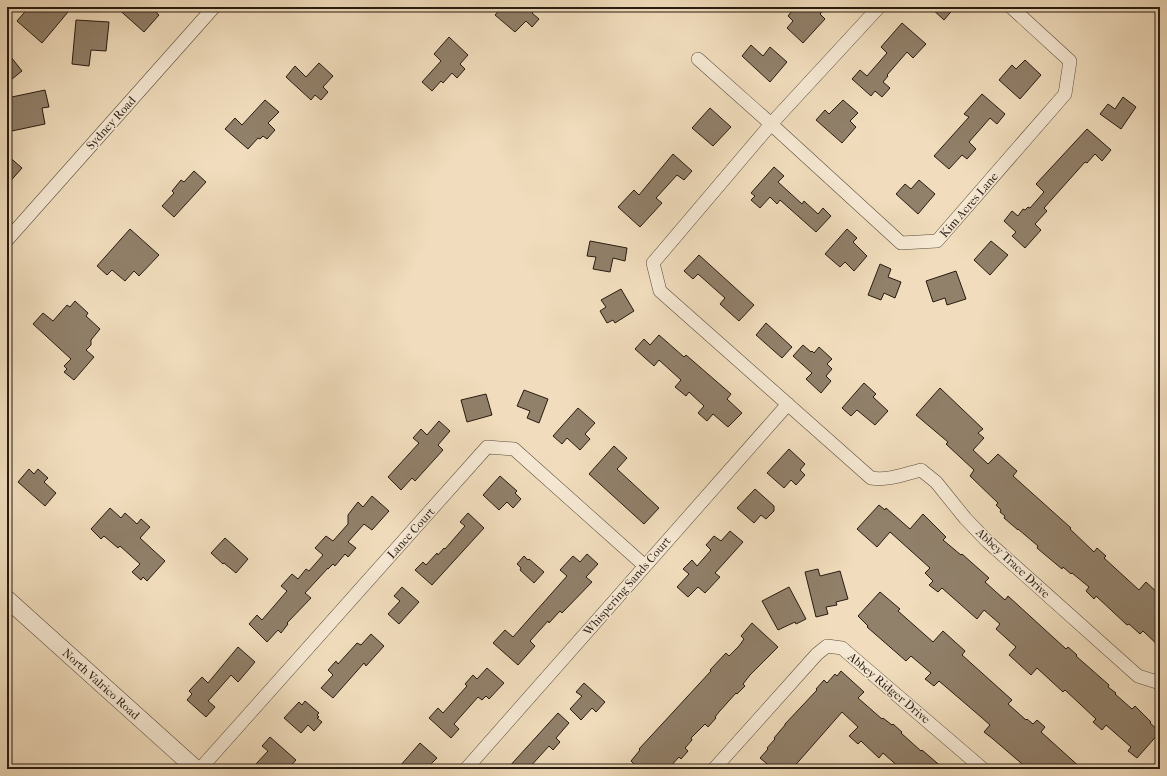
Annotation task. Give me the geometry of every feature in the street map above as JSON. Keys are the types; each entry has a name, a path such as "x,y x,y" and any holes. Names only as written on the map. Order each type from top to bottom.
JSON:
{"street":[{"name":"Sydney Road","path":"7,240 214,7"},
{"path":"788,404 660,291 653,263 771,124 879,7"},
{"name":"Kim Acres Lane","path":"698,59 901,243 937,241 1065,94 1070,61 1011,7"},
{"name":"Abbey Trace Drive","path":"788,404 871,478 892,478 921,470 936,482 965,518 987,541 1114,655 1138,676 1160,683"},
{"name":"Whispering Sands Court","path":"466,769 788,404"},
{"name":"Lance Court","path":"200,769 488,447 514,449 645,566"},
{"name":"North Valrico Road","path":"7,599 196,769"},
{"name":"Abbey Ridger Drive","path":"714,769 817,654 828,646 842,648 983,769"}],"building":[{"path":"29,7 62,7 68,12 42,43 17,21"},
{"path":"116,7 150,7 159,15 144,32"},
{"path":"502,7 505,7 511,12 516,7 537,7 532,13 539,19 532,27 526,21 515,32 495,15"},
{"path":"795,7 826,7 820,14 825,19 803,43 787,28 793,21 788,16"},
{"path":"930,7 955,7 944,20"},
{"path":"76,20 109,22 106,51 91,50 89,66 72,64"},
{"path":"902,23 926,44 913,58 907,52 887,75 888,76 883,82 890,88 882,97 875,91 871,96 852,79 860,70 867,76 887,53 881,47"},
{"path":"449,37 468,55 460,64 465,69 457,78 452,73 443,83 441,81 432,91 422,82 441,61 434,54"},
{"path":"751,45 763,56 770,47 787,62 770,82 742,56"},
{"path":"7,52 22,71 7,83"},
{"path":"1025,60 1041,75 1020,99 999,80 1012,65 1016,69"},
{"path":"319,63 333,76 323,87 328,92 321,100 315,95 311,100 286,77 295,66 306,77"},
{"path":"45,90 49,107 42,108 45,124 7,132 7,98"},
{"path":"982,94 1005,114 997,124 990,118 969,142 976,149 967,159 962,155 949,169 934,156 969,117 964,114"},
{"path":"1123,97 1136,107 1121,129 1100,114 1108,104 1115,109"},
{"path":"265,100 279,112 268,123 275,130 267,139 263,136 260,139 258,138 248,149 225,129 235,118 242,125"},
{"path":"843,100 858,113 850,121 856,127 842,143 816,120 825,110 829,114"},
{"path":"710,108 731,127 713,146 692,128"},
{"path":"1087,129 1111,150 1102,161 1095,154 1087,163 1085,162 1044,208 1047,211 1035,224 1041,230 1025,248 1012,236 1016,232 1004,221 1012,211 1018,216 1023,209 1025,210 1028,207 1030,208 1044,192 1036,184"},
{"path":"673,154 692,171 684,180 677,175 656,198 662,203 640,227 618,207 634,190 639,195"},
{"path":"7,155 22,168 7,185"},
{"path":"774,167 784,176 778,182 802,204 804,201 818,214 823,208 831,216 816,232 780,200 777,204 770,197 760,208 751,200 755,196 751,193"},
{"path":"194,171 206,182 174,217 162,206 174,193 172,191 181,180 184,182"},
{"path":"919,180 935,194 918,214 896,194 905,184 911,189"},
{"path":"130,229 159,255 139,276 134,271 125,281 112,270 107,275 97,266"},
{"path":"847,229 857,238 853,242 867,256 854,271 845,262 840,267 825,254"},
{"path":"590,241 627,248 625,261 613,258 610,272 593,269 596,257 587,256"},
{"path":"991,241 1008,255 990,275 974,260"},
{"path":"699,255 754,305 739,321 720,304 725,298 698,274 693,279 684,271"},
{"path":"880,264 891,269 888,277 901,282 895,298 884,293 881,300 868,295"},
{"path":"956,271 966,299 947,305 945,298 933,302 926,281"},
{"path":"621,289 634,311 615,323 613,320 607,323 600,311 606,307 601,300"},
{"path":"75,301 88,313 86,316 100,329 91,340 91,345 86,350 94,357 74,380 64,372 67,369 64,366 71,359 33,324 43,313 53,321 67,305 70,307"},
{"path":"766,323 792,347 782,358 756,335"},
{"path":"659,335 684,357 686,355 731,394 727,399 742,413 728,427 713,414 707,421 698,413 704,406 689,392 686,396 675,387 681,380 659,360 654,366 635,349 644,339 650,345"},
{"path":"803,345 814,353 819,347 832,359 827,364 832,369 826,376 831,381 821,393 806,379 812,373 793,356"},
{"path":"864,383 876,394 873,397 888,411 875,425 857,410 851,416 842,408"},
{"path":"940,388 983,429 978,433 984,438 973,450 988,464 998,454 1017,471 1013,476 1071,528 1070,529 1094,552 1097,548 1106,556 1104,558 1139,590 1146,582 1160,595 1160,647 1143,631 1140,634 1129,624 1127,625 1096,596 1094,599 1086,591 1089,587 1063,567 1062,569 1037,548 1038,546 1004,518 1005,516 1000,512 1001,510 996,505 998,503 970,476 974,470 946,444 948,442 916,415"},
{"path":"524,390 548,399 539,423 527,418 530,411 517,406"},
{"path":"486,394 492,415 467,422 461,400"},
{"path":"578,408 595,423 585,434 590,439 580,450 567,438 562,444 553,436"},
{"path":"439,421 450,431 438,445 443,450 415,481 412,478 401,490 388,477 419,443 413,438 421,429 427,435"},
{"path":"614,446 627,458 617,469 659,508 644,524 589,474"},
{"path":"789,449 805,464 800,470 805,475 796,485 791,480 784,488 767,473"},
{"path":"29,469 34,474 38,469 48,478 44,482 56,493 45,506 18,482"},
{"path":"500,476 517,491 515,493 521,499 513,508 507,502 499,510 483,495"},
{"path":"755,489 774,506 774,511 766,519 761,515 754,523 737,508"},
{"path":"372,496 389,511 372,530 364,524 348,542 356,548 348,557 345,554 335,566 333,564 328,568 305,593 311,598 287,623 288,624 281,633 278,630 267,642 249,624 257,615 262,620 287,591 281,586 292,574 298,579 306,569 309,571 323,555 315,548 326,536 333,541 348,524 348,515 358,502 363,507"},
{"path":"879,505 885,510 886,508 910,529 923,514 946,537 943,540 961,555 962,554 989,578 985,582 1005,600 1008,596 1066,649 1068,647 1109,685 1108,687 1132,709 1135,706 1160,732 1137,758 1128,751 1131,747 1106,725 1102,730 1093,722 1096,719 1065,690 1063,692 1037,668 1031,675 1009,655 1016,647 996,629 1000,624 984,610 977,619 942,588 938,592 929,585 933,581 925,573 930,568 890,532 877,547 857,529"},
{"path":"110,508 121,518 125,513 137,524 141,519 150,527 140,538 165,561 147,581 143,577 141,580 132,572 140,564 120,546 118,548 104,536 101,539 91,529"},
{"path":"468,513 484,528 432,585 415,570 423,562 426,565 437,553 438,555 444,548 445,549 465,526 460,522"},
{"path":"730,531 743,542 715,573 720,577 705,593 698,587 688,597 677,587 689,574 683,569 692,560 697,566 711,550 706,545 714,536 721,541"},
{"path":"225,538 248,559 236,573 211,553"},
{"path":"587,554 598,564 586,577 592,582 562,613 560,611 549,623 548,621 530,641 535,646 518,665 493,643 505,630 513,637 567,576 560,570 573,556 580,562"},
{"path":"524,556 544,572 534,583 520,570 521,568 517,564"},
{"path":"818,569 820,576 840,571 848,599 836,602 837,605 826,607 828,614 816,617 805,572"},
{"path":"402,587 419,602 399,624 388,614 400,601 394,596"},
{"path":"789,587 806,619 796,624 795,622 778,630 762,601"},
{"path":"880,592 900,609 898,611 933,642 943,631 965,651 962,655 1012,700 1008,704 1026,720 1027,719 1033,724 1037,720 1045,727 1041,732 1082,769 1028,769 984,732 990,725 939,681 934,686 925,679 931,673 911,656 906,661 867,627 868,626 858,616"},
{"path":"752,623 778,647 750,675 743,684 745,686 737,694 736,693 708,727 705,724 691,738 692,740 685,748 688,751 681,759 679,757 668,769 639,769 631,761 640,750 639,749 726,653 729,656 739,646 744,639 741,636"},
{"path":"371,634 384,646 366,666 364,663 333,698 321,688 333,675 328,670 336,661 338,664 357,643 361,645"},
{"path":"238,647 255,662 238,682 231,675 208,701 215,707 206,717 187,700 192,694 189,691 202,677 208,683"},
{"path":"487,668 504,683 489,699 486,696 482,700 478,697 454,724 459,729 451,738 429,718 438,708 443,713 467,686 465,684 473,675 477,679"},
{"path":"841,671 864,692 858,698 882,719 883,718 892,725 893,724 921,751 922,750 944,769 901,769 883,753 879,758 861,741 858,744 849,736 858,727 842,712 792,769 773,769 760,758 785,724 817,690 816,689 824,680 827,683 835,674 837,676"},
{"path":"584,683 605,702 596,712 592,708 581,720 570,709 582,696 576,692"},
{"path":"305,701 319,713 317,715 319,717 317,718 322,722 314,731 308,725 301,733 284,718 299,702 302,705"},
{"path":"558,713 569,723 556,738 560,742 553,750 549,746 528,769 507,769"},
{"path":"270,737 296,760 288,769 262,769 256,764 268,751 262,746"},
{"path":"420,743 437,758 429,766 426,764 421,769 408,769 405,766 400,766"}]}
